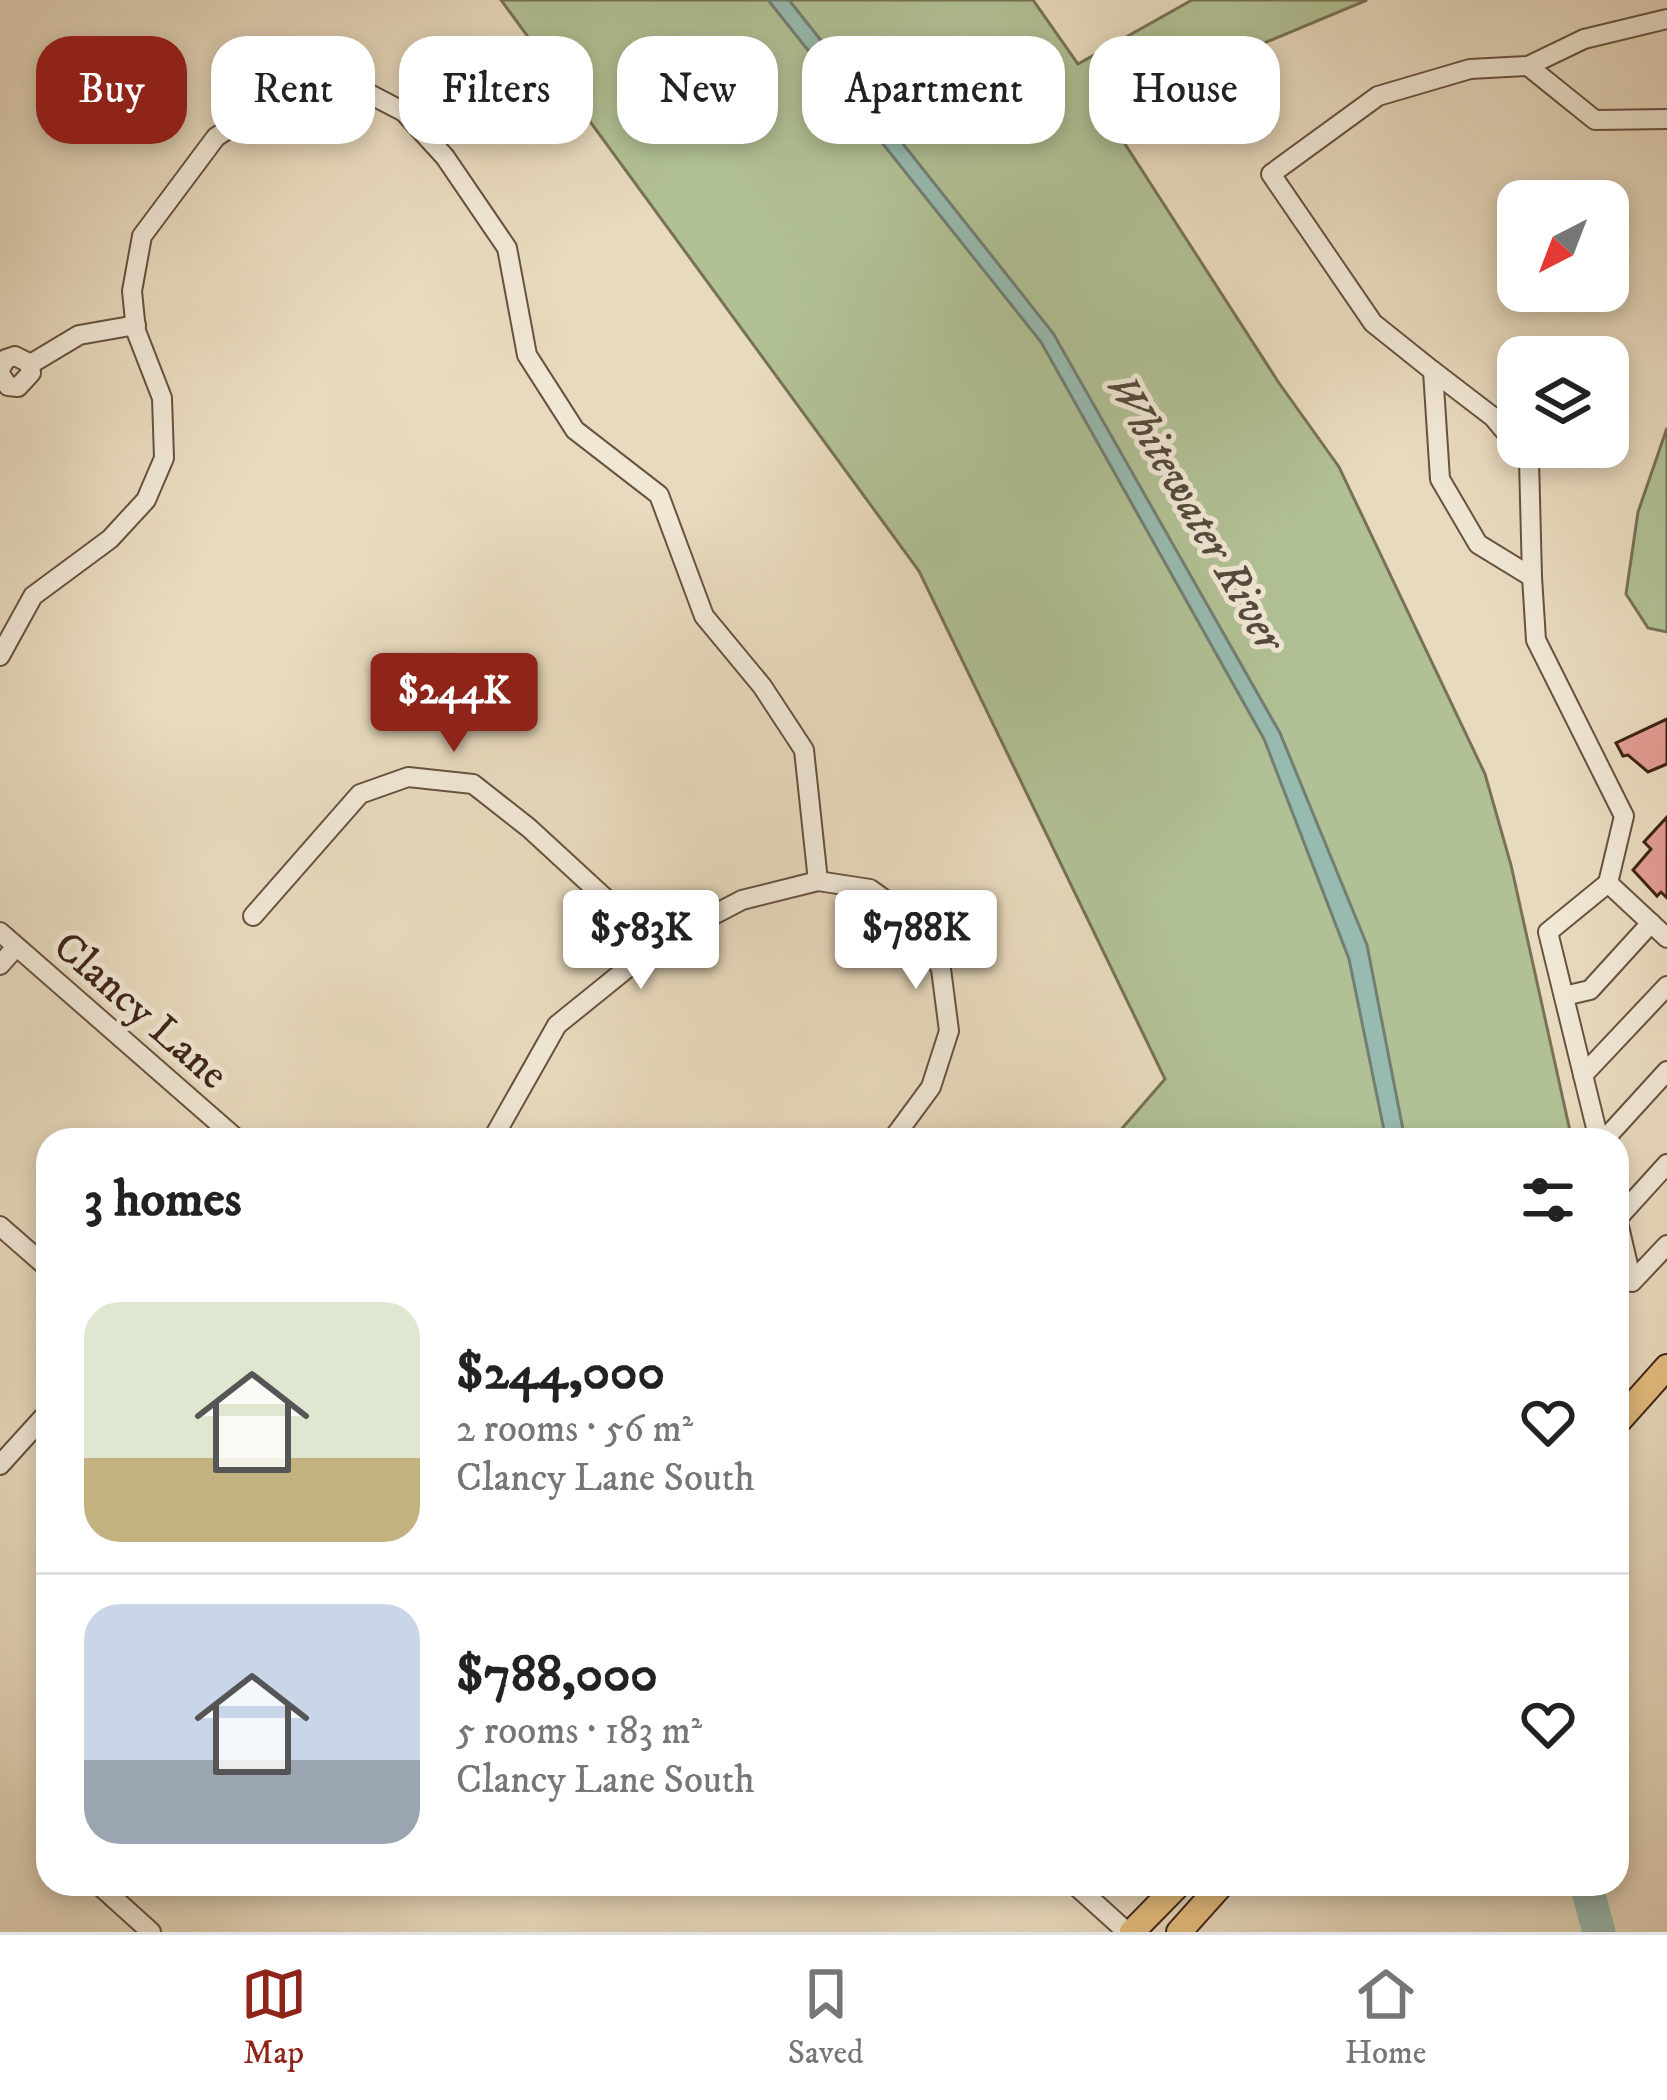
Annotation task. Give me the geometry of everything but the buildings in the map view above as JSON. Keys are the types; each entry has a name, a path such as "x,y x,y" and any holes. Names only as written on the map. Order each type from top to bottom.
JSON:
{"main road":[{"path":"1629,1409 1667,1367"},
{"path":"1130,1932 1167,1896"},
{"path":"1179,1932 1211,1896"}],"street":[{"path":"1497,422 1373,323 1271,174 1378,96 1470,69 1528,66 1584,39 1667,19"},
{"path":"1528,66 1595,120 1667,118"},
{"path":"0,656 33,596 110,538 146,500 164,458 162,398 136,325 132,291 142,236 217,136 315,80 358,88 404,112 445,157 508,248 527,356 575,430 659,495 704,616 762,686 804,750 818,881"},
{"path":"0,371 4,382 18,387 30,378 29,365 79,335 136,325"},
{"path":"1433,371 1440,479 1478,544 1532,577"},
{"path":"1529,468 1535,640 1624,816 1607,884 1549,932 1598,1128"},
{"path":"253,916 360,794 408,777 473,784 529,828 656,945"},
{"path":"500,1128 556,1025 656,945 742,900 818,881 870,889 914,921 940,969 949,1030 931,1087 901,1128"},
{"path":"1607,884 1667,938"},
{"path":"1564,996 1590,990 1651,923"},
{"name":"Clancy Lane","path":"0,932 224,1128"},
{"path":"0,965 16,947"},
{"path":"1583,1075 1667,986"},
{"path":"1612,1128 1667,1071"},
{"path":"1629,1205 1667,1164"},
{"path":"0,1226 36,1258"},
{"path":"1629,1266 1633,1282 1667,1245"},
{"path":"0,1465 36,1425"},
{"path":"111,1896 151,1932"},
{"path":"1088,1896 1130,1932"}],"green space":[{"path":"501,0 1033,0 1058,36 802,36 802,144 1065,144 1065,46 1078,64 1089,58 1089,144 1125,144 1279,383 1339,467 1485,774 1511,865 1569,1128 1122,1128 1165,1079 919,571 593,126 593,36 527,36"},
{"path":"1192,0 1367,0 1280,36 1128,36"},
{"path":"1667,428 1667,632 1648,628 1626,594 1638,512"}],"water":[{"path":"768,0 789,0 818,36 802,36 802,43"},
{"path":"883,144 903,144 1053,333 1280,733 1367,945 1403,1128 1384,1128 1349,959 1264,739 1041,342"}],"waterway":[{"name":"Whitewater River","path":"1589,1896 1599,1932"}]}
